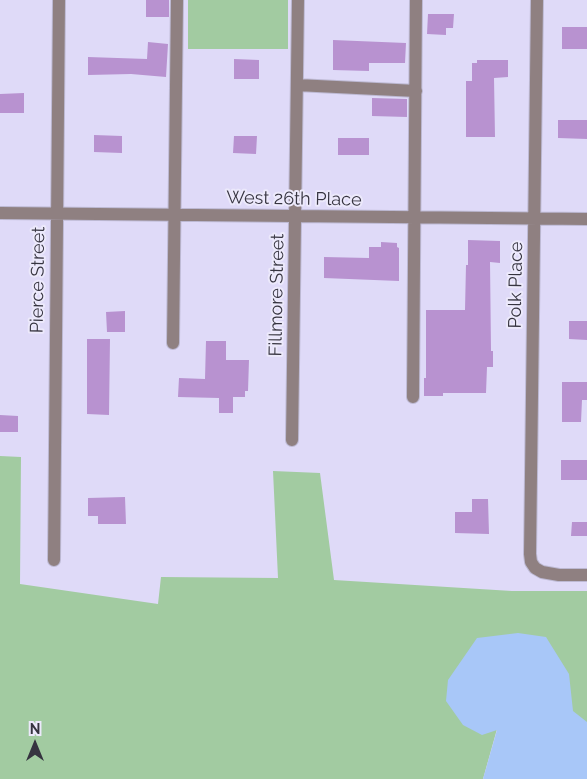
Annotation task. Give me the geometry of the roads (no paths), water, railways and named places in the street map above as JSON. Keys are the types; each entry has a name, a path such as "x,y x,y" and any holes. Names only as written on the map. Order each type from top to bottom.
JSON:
{"street":[{"name":"Pierce Street","path":"54,560 59,0"},
{"path":"173,343 177,0"},
{"name":"Fillmore Street","path":"292,440 298,0"},
{"path":"413,397 416,0"},
{"name":"Polk Place","path":"537,0 530,554 531,562 535,568 550,574 587,575"},
{"path":"297,85 416,91"},
{"name":"West 26th Place","path":"0,213 587,219"}],"water":[{"path":"518,633 546,637 569,674 573,711 587,722 587,779 483,779 497,730 482,735 463,725 446,701 448,680 477,638"}]}
